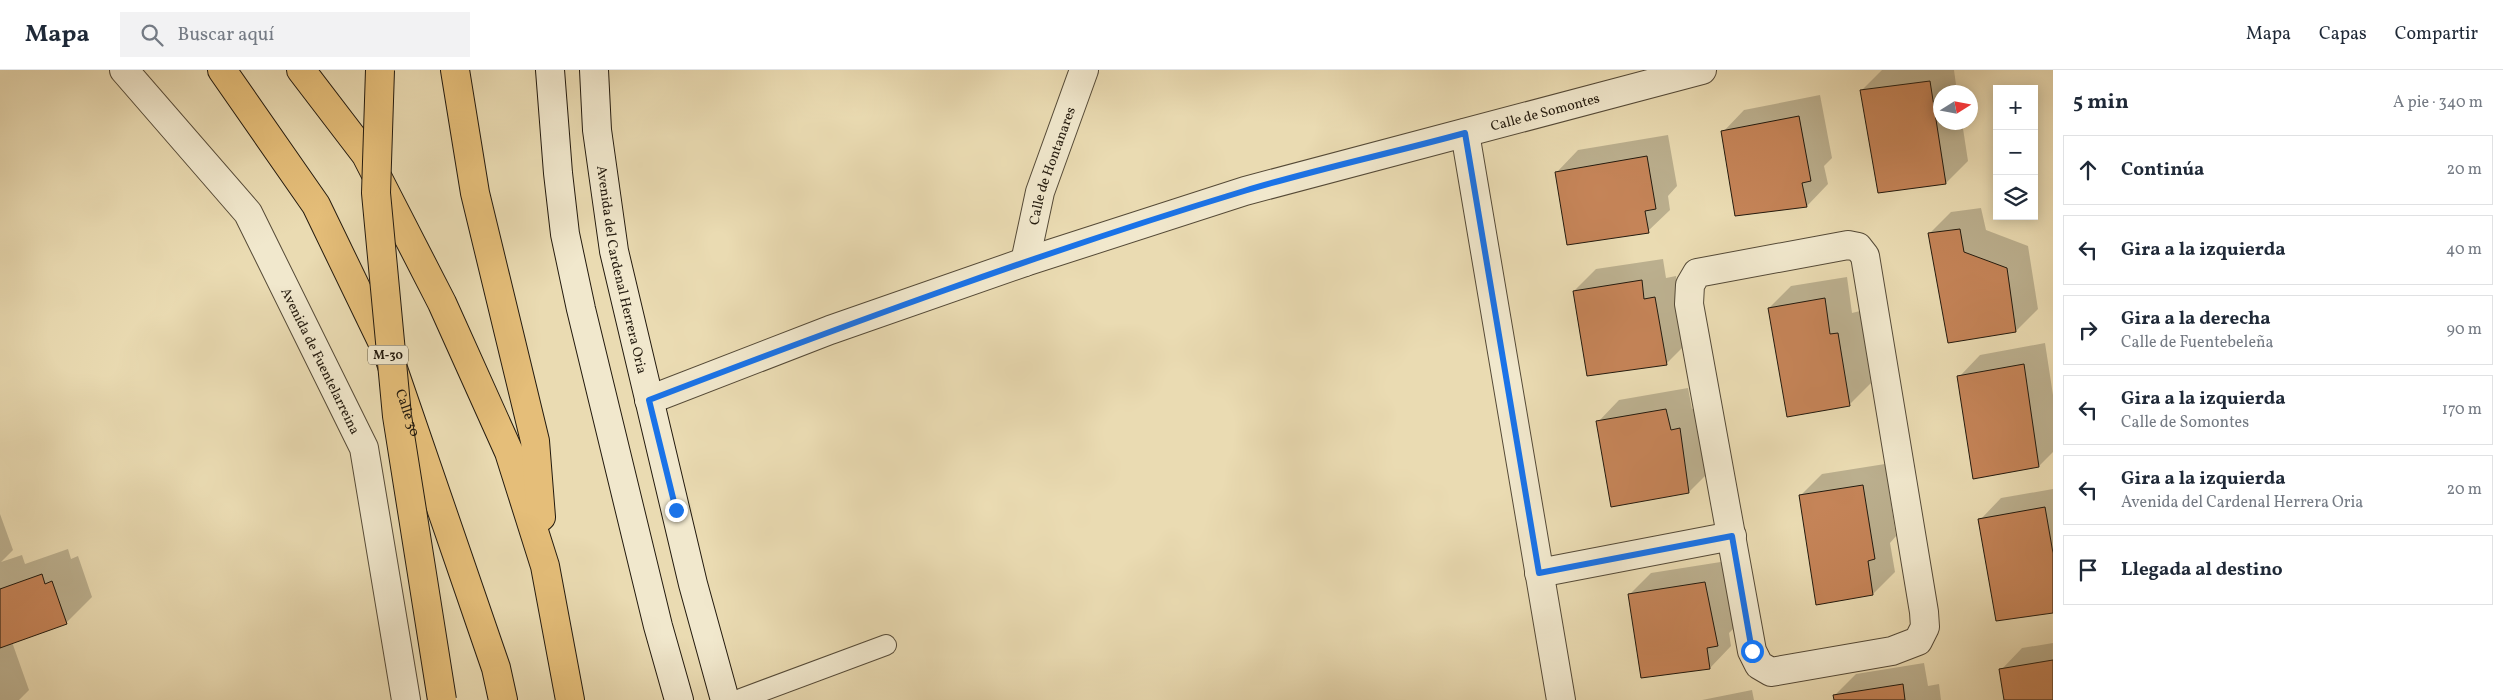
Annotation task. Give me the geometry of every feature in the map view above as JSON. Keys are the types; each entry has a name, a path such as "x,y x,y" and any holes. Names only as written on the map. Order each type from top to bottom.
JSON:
{"highway":[{"name":"Calle 30","path":"222,70 316,205 388,354 496,668 503,700"},
{"path":"301,70 366,155 442,303 509,452 545,566"},
{"path":"380,70 376,193 397,416 442,700"},
{"path":"455,70 475,193 534,441 545,566 570,700"}],"street":[{"name":"Avenida de Fuentelarreina","path":"124,70 248,213 364,448 406,700"},
{"path":"550,70 565,234 580,309 658,626 679,700"},
{"name":"Avenida del Cardenal Herrera Oria","path":"594,70 597,130 604,192 614,251 694,584 725,700"},
{"name":"Calle de Hontanares","path":"1025,262 1040,192 1084,70"},
{"name":"Calle de Somontes","path":"649,400 830,330 1025,262 1245,191 1702,70"},
{"path":"1465,133 1560,700"},
{"path":"1848,246 1858,248 1865,256 1924,612 1925,627 1918,641 1892,651 1771,672 1765,670 1759,665 1752,651 1732,536 1689,304 1690,285 1698,273 1848,246"},
{"path":"1539,573 1732,536"}],"lane":[{"path":"738,700 886,645"}],"building":[{"path":"1930,81 1933,100 1933,130 1938,130 1946,184 1878,193 1860,90"},
{"path":"1799,116 1811,181 1802,183 1807,207 1735,216 1721,131"},
{"path":"1647,156 1656,209 1645,211 1649,233 1567,245 1555,172"},
{"path":"1960,229 1964,252 2007,268 2016,332 1948,343 1928,233"},
{"path":"1642,280 1644,299 1655,297 1667,365 1587,376 1573,291"},
{"path":"1825,298 1830,334 1838,333 1850,406 1787,417 1768,308"},
{"path":"2024,364 2039,467 1973,479 1957,376"},
{"path":"1666,409 1671,430 1680,428 1689,493 1611,507 1596,421"},
{"path":"1863,485 1875,559 1868,561 1873,595 1816,605 1799,495"},
{"path":"2045,507 2053,553 2053,613 1996,621 1978,519"},
{"path":"42,574 45,584 52,581 67,624 0,648 0,589"},
{"path":"1705,582 1718,646 1707,648 1710,669 1641,678 1628,594"},
{"path":"2053,660 2053,700 2004,700 1999,669"},
{"path":"1903,684 1905,700 1834,700 1833,695"}],"route":[{"path":"676,510 649,400 830,330 1025,262 1245,191 1465,133 1539,573 1732,536 1752,651"}]}
